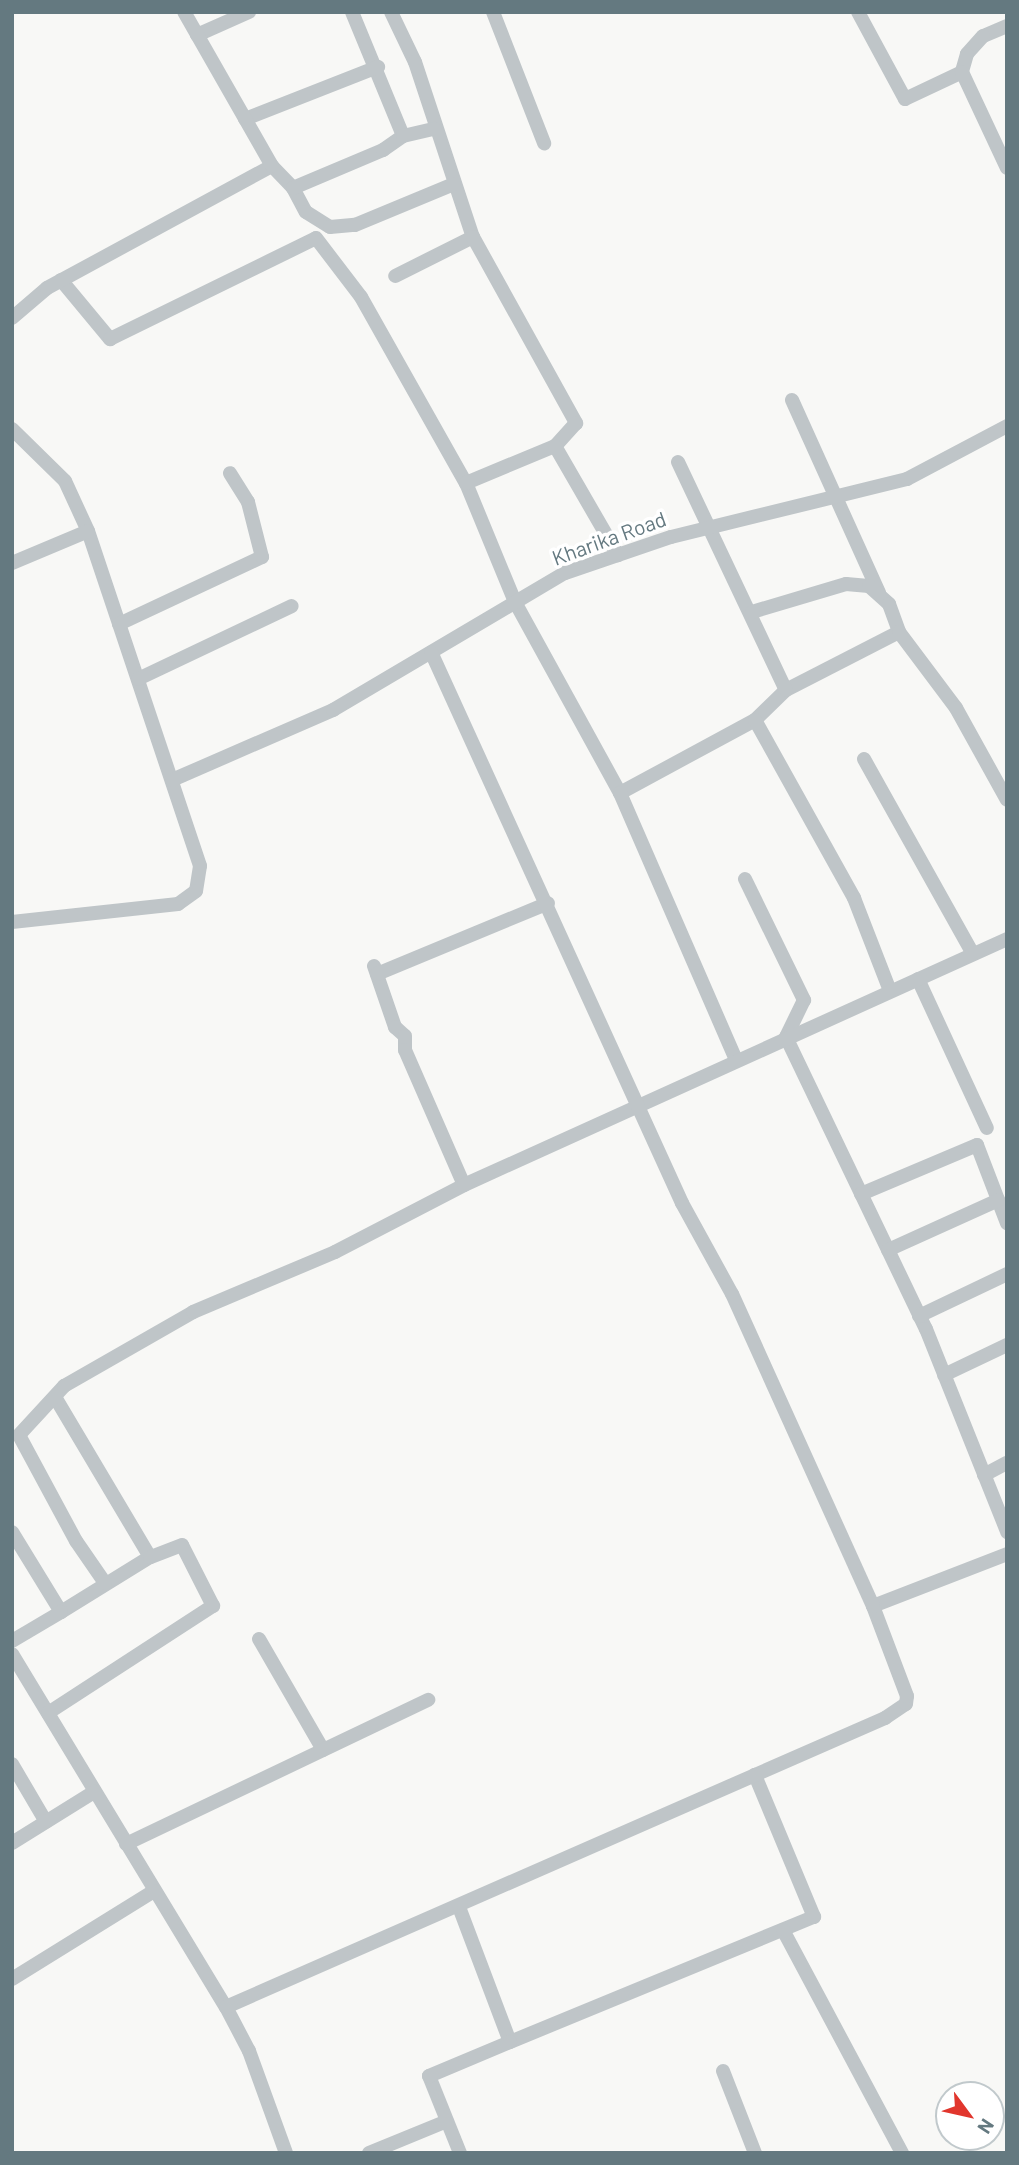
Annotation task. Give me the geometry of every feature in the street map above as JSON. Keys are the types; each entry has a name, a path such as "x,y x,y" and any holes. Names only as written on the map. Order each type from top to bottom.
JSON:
{"street":[{"path":"184,12 272,166 293,188 306,212 330,227 355,225 454,184"},
{"path":"197,34 249,12"},
{"path":"352,12 378,67 402,135"},
{"path":"391,12 415,62 434,129 441,137 473,237 576,422 555,446 466,483"},
{"path":"493,12 544,143"},
{"path":"858,12 905,99 962,72"},
{"path":"1007,26 983,36 967,54 962,72 1007,168"},
{"path":"245,119 378,67"},
{"path":"293,188 383,150 402,135 434,129"},
{"path":"12,317 61,280 272,166"},
{"path":"396,276 473,237"},
{"path":"61,280 110,339 316,238 361,297 466,483 515,602 620,793 736,1060"},
{"path":"792,400 837,494 880,594"},
{"name":"Kharika Road","path":"172,780 333,710 565,573 710,527 837,494 908,479 1007,426"},
{"path":"12,429 65,481 88,531 200,866 196,891 178,904 12,922"},
{"path":"555,446 618,555"},
{"path":"678,462 752,612 786,690"},
{"path":"119,624 262,557 248,502 230,473"},
{"path":"12,563 88,531"},
{"path":"752,612 846,584 869,586 880,594 889,604 899,632 956,708 1007,800"},
{"path":"138,679 292,606"},
{"path":"620,793 755,720 786,690 899,632"},
{"path":"226,2007 885,1718 906,1704 904,1679 873,1606 732,1294 682,1203 548,903 431,652"},
{"path":"755,720 854,898 890,991"},
{"path":"864,759 973,954"},
{"path":"745,879 804,1000 786,1037"},
{"path":"464,1185 375,970 548,903"},
{"path":"105,1583 76,1541 19,1435 64,1386 193,1312 335,1252 464,1185 1007,939"},
{"path":"918,979 987,1128"},
{"path":"786,1037 919,1316 1007,1532"},
{"path":"861,1194 977,1145 1007,1223"},
{"path":"888,1250 998,1200"},
{"path":"919,1316 1007,1274"},
{"path":"944,1375 1007,1345"},
{"path":"55,1397 150,1557"},
{"path":"984,1475 1007,1462"},
{"path":"12,1532 61,1612"},
{"path":"12,1641 150,1557 182,1545 213,1606 48,1713"},
{"path":"873,1606 1007,1554"},
{"path":"259,1639 323,1751"},
{"path":"12,1654 226,2007 249,2051 286,2153"},
{"path":"125,1844 428,1700"},
{"path":"12,1764 46,1822"},
{"path":"460,2153 429,2076 814,1917 755,1775"},
{"path":"12,1843 94,1792"},
{"path":"12,1979 154,1891"},
{"path":"459,1907 510,2042"},
{"path":"783,1930 902,2153"},
{"path":"723,2071 755,2153"},
{"path":"375,2152 447,2120"}]}
